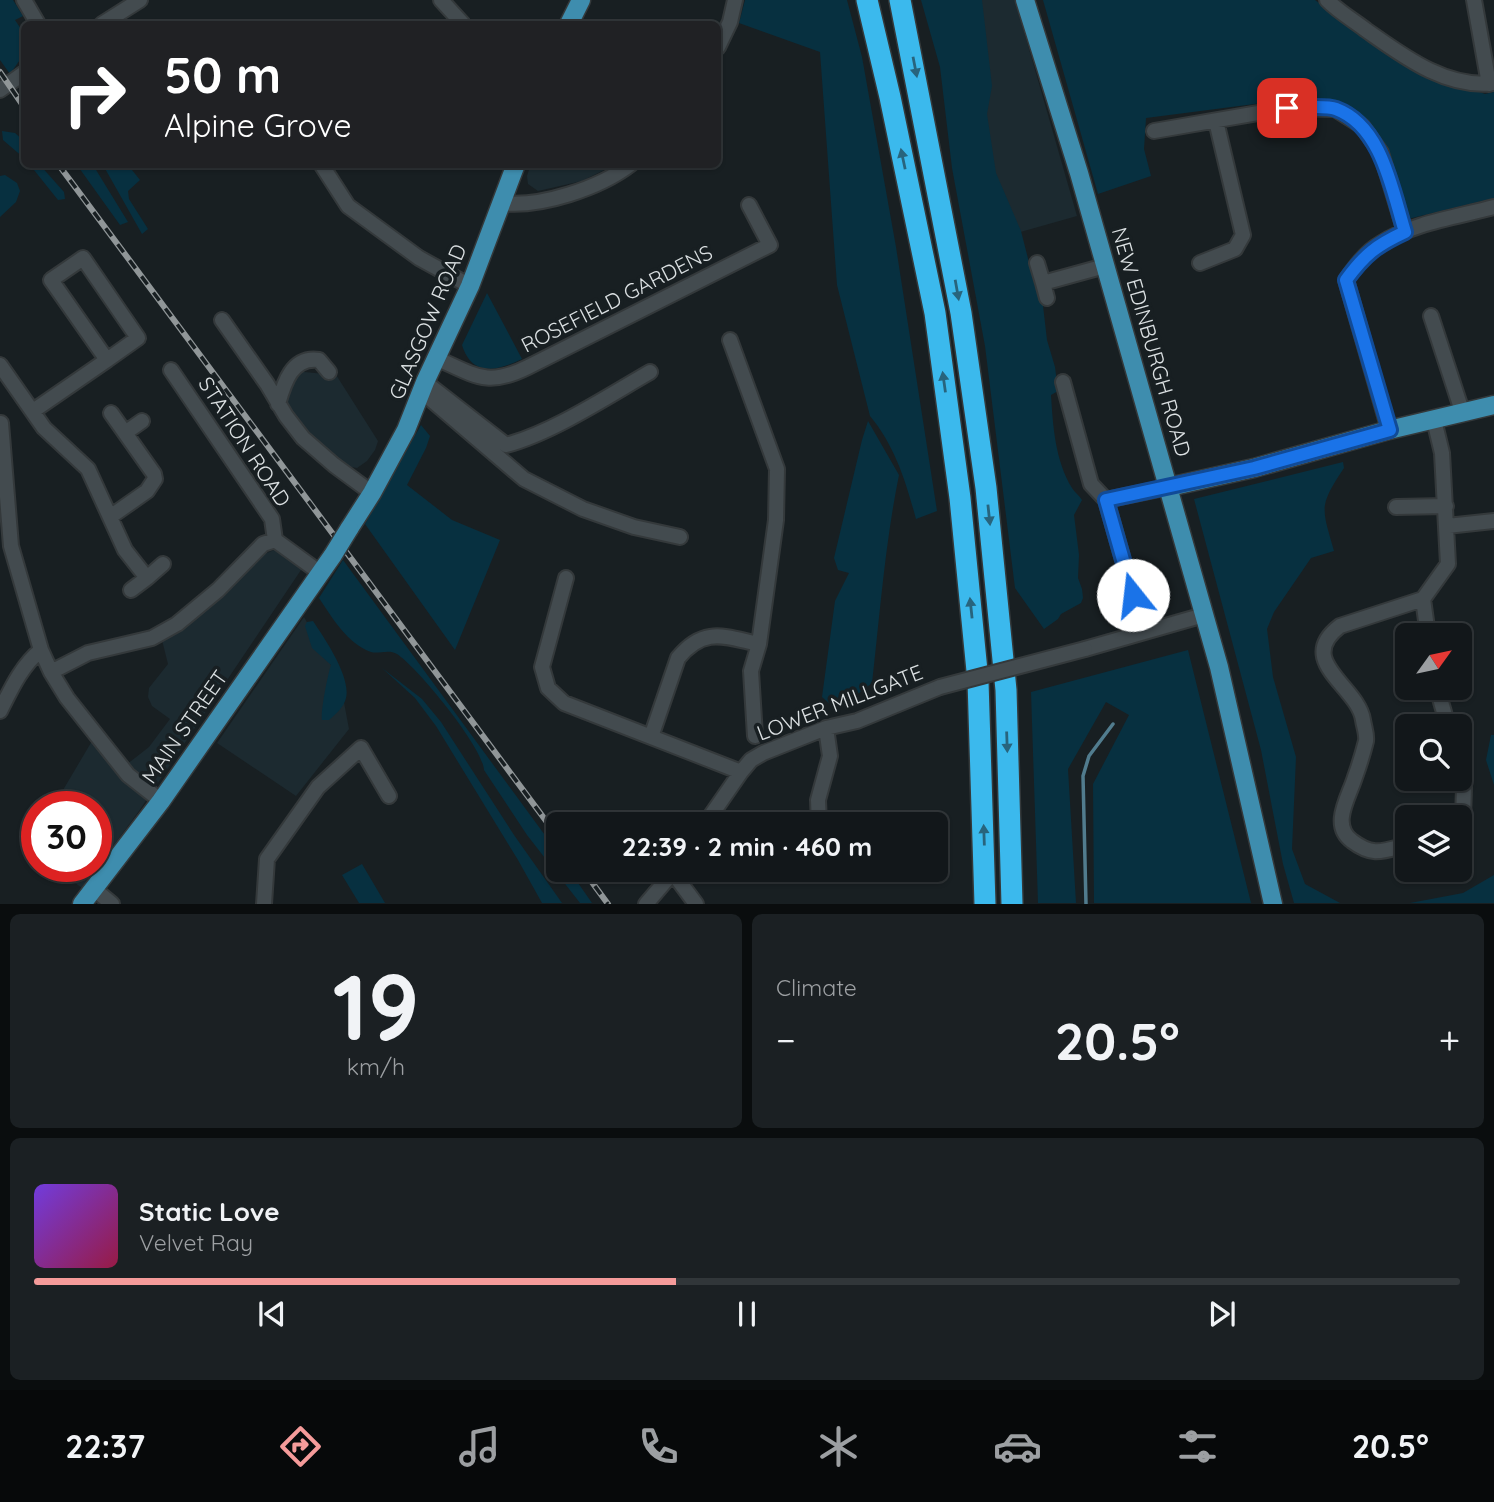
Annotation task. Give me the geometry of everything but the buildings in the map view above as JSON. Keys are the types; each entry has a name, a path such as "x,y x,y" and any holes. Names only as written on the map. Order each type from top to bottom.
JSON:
{"highway":[{"path":"867,0 935,313 960,498 978,681 985,904"},
{"path":"900,0 935,168 961,313 986,488 1006,690 1012,904"}],"main road":[{"path":"570,21 581,0"},
{"name":"NEW EDINBURGH ROAD","path":"1026,0 1052,81 1224,686 1273,904"},
{"name":"GLASGOW ROAD","path":"372,493 406,430 470,286 514,168"},
{"path":"1169,487 1254,468 1462,411 1494,405"},
{"name":"MAIN STREET","path":"88,896 161,801 333,555 372,493"}],"street":[{"path":"24,0 36,21"},
{"path":"107,21 140,0"},
{"path":"441,0 460,21"},
{"path":"721,41 730,22 734,0"},
{"path":"1327,0 1398,52 1428,70 1464,83 1491,84 1474,0"},
{"path":"0,90 21,76"},
{"path":"1154,131 1287,108 1335,108 1362,126 1381,153 1405,232"},
{"path":"1200,263 1235,249 1242,235 1216,121"},
{"path":"324,168 348,206 419,258 470,286"},
{"path":"501,203 514,205 560,196 597,184 624,168"},
{"name":"ROSEFIELD GARDENS","path":"438,359 483,379 505,377 528,367 770,245 748,205"},
{"path":"1390,430 1346,280 1378,245 1405,232 1494,207"},
{"path":"33,411 107,360 138,338 83,258 51,280 107,360"},
{"path":"1037,263 1045,290 1105,266"},
{"path":"1431,316 1462,411"},
{"path":"222,320 303,438 372,493"},
{"path":"730,340 777,469 776,520 759,644 751,671 755,736"},
{"path":"278,404 286,377 304,361 319,360 328,372"},
{"path":"0,365 44,428 88,469 125,550 147,578"},
{"name":"STATION ROAD","path":"171,370 272,519 275,540 320,572"},
{"path":"423,387 506,445 519,442 579,413 650,372"},
{"path":"1063,382 1091,484 1106,500 1133,595"},
{"path":"423,387 524,480 583,509 634,527 680,537"},
{"path":"110,517 147,491 155,480 154,474 111,413"},
{"path":"1395,848 1378,852 1364,850 1347,838 1342,828 1343,809 1366,738 1362,710 1325,664 1324,647 1329,634 1340,626 1423,599 1448,564 1443,453 1434,420"},
{"path":"125,433 142,421"},
{"path":"1,423 11,546 37,654 67,698 128,775 161,801"},
{"path":"1106,500 1169,487"},
{"path":"1396,507 1446,506"},
{"path":"1447,526 1494,521"},
{"name":"STATION ROAD","path":"51,672 88,653 144,640 177,624 218,590 262,544 275,540"},
{"path":"131,590 163,564"},
{"path":"566,579 542,667 548,688 564,703 741,772"},
{"path":"1423,599 1426,623"},
{"name":"LOWER MILLGATE","path":"713,812 751,760 826,728 857,721 940,687 1204,615"},
{"path":"652,737 678,657 685,649 695,641 717,635 759,644"},
{"path":"0,711 16,681 37,654"},
{"path":"818,812 818,800 830,756 826,728"},
{"path":"264,904 267,859 318,787 361,748 389,796"},
{"path":"646,904 665,882"},
{"path":"677,882 696,904"},
{"path":"88,896 112,904"}],"shaded area":[{"path":"0,0 13,0 23,16 15,20 21,29 21,58 10,74 0,60"},
{"path":"745,0 847,0 862,57 896,247 937,511 916,519 893,452 870,416 837,285 820,52 739,23"},
{"path":"921,0 982,0 992,86 987,114 996,173 1021,231 1035,286 1042,297 1047,340 1055,367 1058,391 1051,395 1056,443 1066,477 1082,500 1074,515 1079,555 1078,578 1083,598 1081,603 1061,614 1044,629 1015,588 985,346 952,168 940,67"},
{"path":"963,0 1015,0 1077,216 1006,236"},
{"path":"1043,0 1315,0 1402,65 1485,94 1494,92 1494,198 1408,219 1377,132 1347,104 1270,102 1146,118 1144,149 1151,176 1098,194"},
{"path":"2,131 15,133 21,138 21,155 3,140"},
{"path":"32,168 43,168 64,192 65,199 58,200"},
{"path":"79,168 95,168 128,222 120,225"},
{"path":"105,168 130,168 140,180 128,191 129,199 148,229 142,234"},
{"path":"530,168 608,168 582,181 538,191 528,184"},
{"path":"5,175 17,183 20,191 16,202 0,217 0,176"},
{"path":"487,293 522,359 495,368 479,367 466,355 462,345"},
{"path":"333,370 378,441 367,461 357,468 345,466 313,440 286,403 285,391 294,371 325,374"},
{"path":"868,421 899,475 886,553 872,683 850,700 831,705 822,697 835,601 849,573 838,570 834,558"},
{"path":"421,425 430,436 407,485 452,520 500,540 455,650 365,524"},
{"path":"1343,462 1344,468 1330,491 1325,508 1334,551 1311,558 1274,612 1267,629 1273,677 1296,757 1292,849 1305,884 1340,903 1294,903 1283,864 1261,750 1194,499"},
{"path":"274,550 280,551 303,567 112,847 112,791 62,791 92,741 117,772 149,747 170,719 152,706 148,697 149,688 168,664 162,640 262,555"},
{"path":"343,560 546,837 546,859 484,770 473,744 448,708 419,674 397,654 371,652 355,643 335,622 319,598"},
{"path":"304,617 340,681 349,729 296,796 217,743"},
{"path":"313,621 336,658 347,689 343,704 329,720 322,720 322,716 331,665 312,648 305,626 307,622"},
{"path":"1188,650 1251,903 1094,903 1093,784 1129,715 1106,702 1068,769 1076,903 1038,903 1031,692"},
{"path":"382,668 422,699 441,722 514,835 562,903 542,903 436,726 415,698"},
{"path":"1491,735 1494,735 1494,785 1486,760"},
{"path":"362,864 385,903 359,903 342,875"},
{"path":"1494,875 1494,903 1410,903 1463,893"},
{"path":"74,882 86,882 82,888"},
{"path":"564,882 577,882 592,903 580,903"}],"waterway":[{"path":"1086,904 1083,776 1089,756 1113,724"}],"railway":[{"path":"0,72 21,103"},
{"path":"61,168 546,821"},
{"path":"592,882 608,904"}],"route":[{"path":"1133,595 1106,500 1254,468 1390,430 1346,280 1378,245 1405,232 1381,153 1362,126 1335,108 1287,108"}]}
